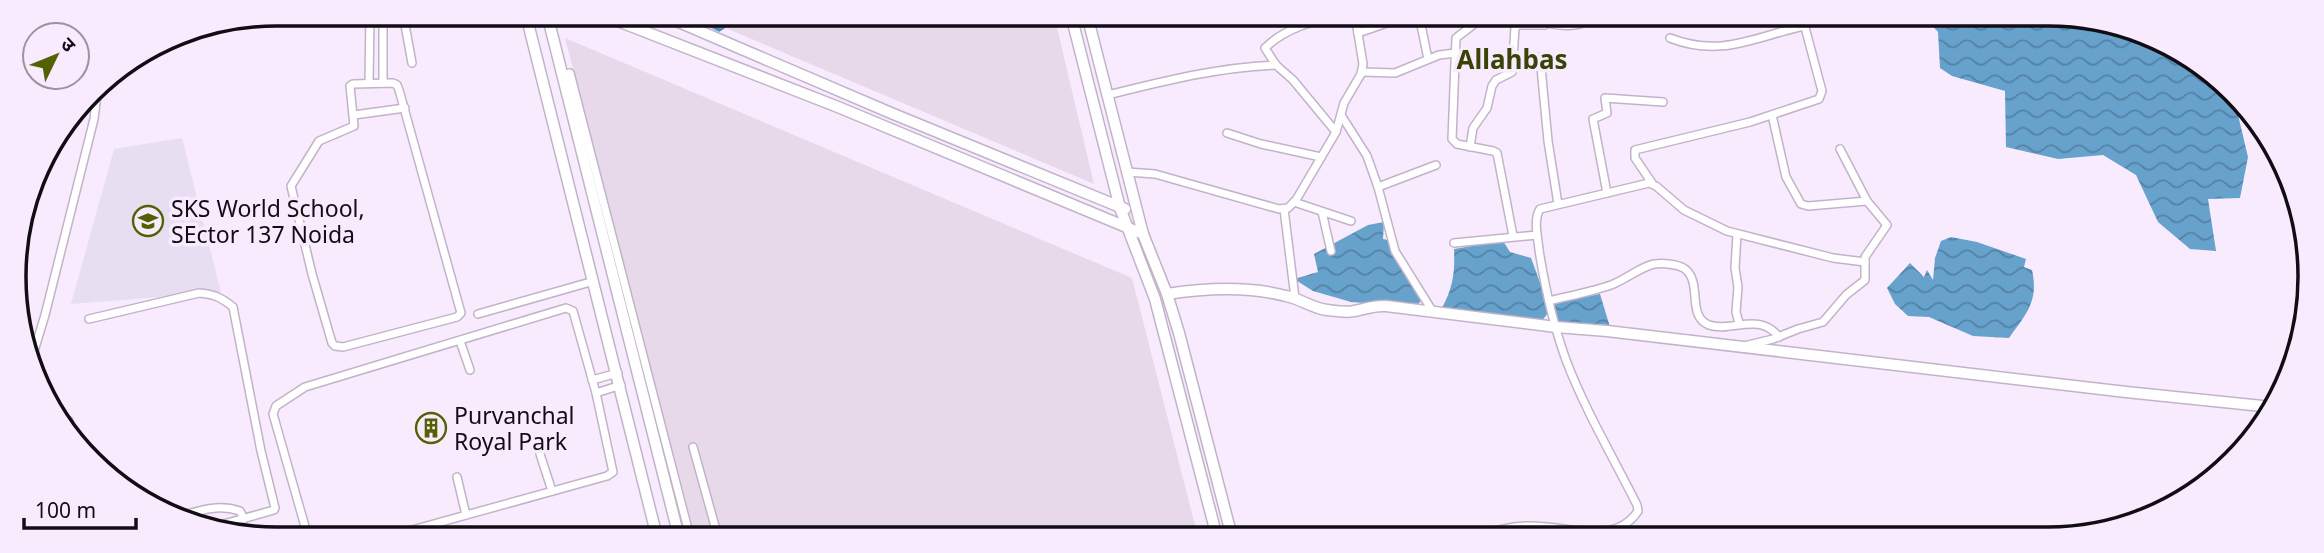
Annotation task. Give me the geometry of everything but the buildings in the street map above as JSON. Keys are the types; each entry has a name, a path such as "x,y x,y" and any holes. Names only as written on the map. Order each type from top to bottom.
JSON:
{"street":[{"path":"369,83 370,26"},
{"path":"383,26 383,83"},
{"path":"405,26 412,63"},
{"path":"528,26 618,373 655,527"},
{"path":"550,26 677,527"},
{"path":"631,26 838,107 1143,234"},
{"path":"686,26 1138,215"},
{"path":"1074,26 1121,208 1155,299 1214,527"},
{"path":"1090,26 1143,234 1167,294 1229,527"},
{"path":"1301,26 1265,48 1276,65 1336,132"},
{"path":"1127,172 1155,174 1284,209 1294,202 1336,132 1346,100 1362,72 1357,26"},
{"path":"1358,33 1378,26"},
{"path":"1421,26 1428,59"},
{"path":"1472,26 1457,36 1452,139 1454,143 1493,151 1499,156 1513,236"},
{"path":"1470,147 1473,128 1487,108 1492,86 1496,80 1512,72 1516,27 1543,26"},
{"path":"1670,37 1699,47 1717,47 1804,26 1822,96 1816,101 1772,115 1635,150 1635,158 1652,183 1684,210 1737,234 1833,258 1865,262"},
{"path":"1362,72 1395,73 1443,54 1456,53"},
{"path":"1540,57 1548,141 1558,204"},
{"path":"1108,95 1183,76 1276,65"},
{"path":"562,75 570,73 687,527"},
{"path":"383,83 397,85 405,108 461,313 460,316 432,324 335,346 312,274 291,186 316,144 354,126 349,89 353,84 383,83"},
{"path":"1607,193 1593,119 1607,113 1605,98 1663,102"},
{"path":"36,344 96,104"},
{"path":"354,115 405,108"},
{"path":"1341,115 1364,149 1378,187 1395,251 1433,312"},
{"path":"1772,115 1786,177 1801,204 1808,206 1867,201"},
{"path":"1227,133 1261,144 1321,157"},
{"path":"1738,347 1823,322 1846,295 1863,283 1866,254 1887,224 1867,201 1840,149"},
{"path":"1378,187 1436,165"},
{"path":"1613,527 1630,520 1637,511 1637,505 1579,391 1556,327 1537,235 1538,210 1652,183"},
{"path":"1294,202 1351,222"},
{"path":"1284,209 1295,298"},
{"path":"1322,212 1331,251"},
{"path":"1737,234 1735,268 1738,286 1736,312 1739,323"},
{"path":"1454,243 1537,235"},
{"path":"1549,301 1611,285 1652,265 1676,265 1686,269 1691,275 1697,312 1705,324 1723,328 1745,323 1769,328 1779,337"},
{"path":"478,314 594,281"},
{"path":"1167,294 1226,289 1269,292 1295,298 1308,306 1332,310 1353,311 1378,305 2262,406"},
{"path":"89,319 199,293 212,294 233,307 275,508 231,522"},
{"path":"304,527 273,414 276,407 304,387 570,309 575,314 596,393 613,472 552,492 423,527"},
{"path":"460,341 470,370"},
{"path":"592,380 618,373"},
{"path":"596,393 621,385"},
{"path":"693,447 715,527"},
{"path":"540,454 552,492"},
{"path":"457,477 466,515"},
{"path":"194,512 220,508 240,511 244,519"},
{"path":"1520,527 1540,527"}],"shaded area":[{"path":"721,26 1057,26 1094,184"},
{"path":"565,38 1132,278 1195,527 692,527"},
{"name":"SKS World School, SEctor 137 Noida","path":"182,138 221,292 71,304 114,149"}],"water":[{"path":"707,26 728,26 719,32"},
{"path":"1932,26 2048,26 2096,31 2158,52 2187,68 2213,88 2238,113 2248,157 2240,198 2208,199 2216,251 2190,249 2158,222 2136,175 2103,155 2058,159 2006,147 2005,91 1952,76 1940,68 1938,32"},
{"path":"1384,222 1383,239 1392,241 1404,271 1421,301 1415,307 1351,302 1313,291 1294,279 1318,272 1314,254 1368,225"},
{"path":"1951,237 1977,242 2026,259 2024,267 2032,270 2034,291 2030,307 2009,338 1973,336 1929,317 1908,316 1895,304 1887,288 1910,263 1924,277 1927,270 1933,280 1935,258 1941,241"},
{"path":"1503,241 1510,252 1531,258 1545,296 1548,313 1541,322 1442,308 1452,280 1454,249"},
{"path":"1600,294 1610,327 1558,324 1553,303"}],"place":[{"name":"SKS World School, SEctor 137 Noida","path":"148,221"},
{"name":"Purvanchal Royal Park","path":"431,428"}],"district":[{"name":"Allahbas","path":"1512,59"}]}
